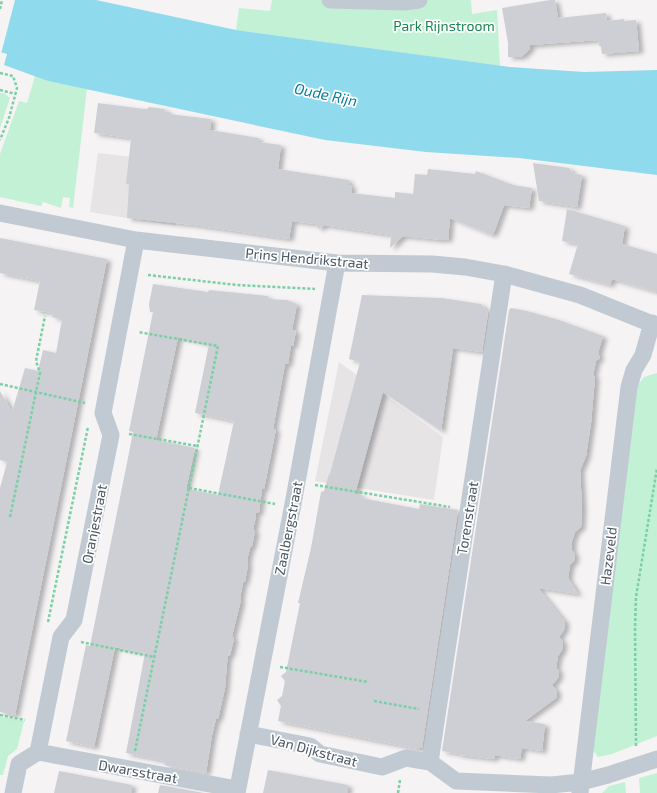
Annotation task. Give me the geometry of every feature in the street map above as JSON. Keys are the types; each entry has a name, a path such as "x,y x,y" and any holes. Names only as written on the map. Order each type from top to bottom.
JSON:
{"street":[{"path":"330,0 404,2 419,0"},
{"name":"Prins Hendrikstraat","path":"0,213 136,240 337,263 432,264 465,267 504,274 580,296 654,324"},
{"name":"Oranjestraat","path":"38,752 61,638 74,620 111,436 103,413 98,406 119,328 136,240"},
{"name":"Zaalbergstraat","path":"237,791 297,482 337,263"},
{"name":"Torenstraat","path":"430,762 504,274"},
{"name":"Hazeveld","path":"581,788 629,387 634,370 643,355 654,324"},
{"name":"Van Dijkstraat","path":"248,734 310,746 320,754 382,767 406,758 430,762 456,781 551,785 581,788 608,775 657,759"},
{"path":"13,793 19,764 38,752"},
{"name":"Dwarsstraat","path":"38,752 237,791"}],"path":[{"path":"0,9 2,0"},
{"path":"0,73 13,76 17,88 9,118 0,140"},
{"path":"0,90 16,94"},
{"path":"130,274 237,285 332,289"},
{"path":"10,517 40,373 36,361 45,316"},
{"path":"119,328 218,346 131,770"},
{"path":"0,384 98,406 47,628"},
{"path":"109,430 197,446"},
{"path":"636,766 636,597 657,468"},
{"path":"297,482 468,510"},
{"path":"189,488 292,508"},
{"path":"61,638 154,657"},
{"path":"262,664 368,682"},
{"path":"374,700 437,712"},
{"path":"0,715 44,724"}],"shaded area":[{"path":"98,153 176,162 180,175 176,226 90,212"},
{"path":"339,362 443,437 434,500 315,481"}],"green space":[{"name":"Park Rijnstroom","path":"272,0 471,0 472,14 497,10 500,66 236,30 239,8 270,11"},
{"path":"35,76 48,81 87,89 73,208 69,207 70,198 63,197 61,208 43,202 41,206 0,197 0,154 19,101 27,103"},
{"path":"0,93 4,93 10,98 0,128"},
{"path":"657,373 657,736 612,754 598,757 592,749 637,386 644,377"},
{"path":"0,717 24,721 17,749 8,756 3,775 0,775"},
{"path":"657,773 657,793 640,793 639,778"},
{"path":"625,782 626,793 602,793 609,786"}],"water":[{"name":"Oude Rijn","path":"0,0 96,0 236,30 510,67 584,72 657,70 657,175 519,158 426,152 325,140 48,81 4,65 7,54 0,52"}],"pier":[{"path":"0,0 15,0 1,54 0,54"}],"building":[{"path":"555,0 558,18 606,13 607,21 624,19 624,21 636,20 639,51 602,54 601,46 599,46 598,40 530,45 530,49 521,57 508,57 508,43 502,8"},
{"path":"98,103 144,109 148,109 148,107 165,109 164,111 169,112 169,114 211,119 210,130 259,138 258,142 281,145 278,169 349,180 348,185 352,185 351,193 395,198 395,192 413,194 415,174 427,175 428,169 475,174 476,171 513,185 532,188 529,208 504,205 492,235 450,218 448,240 403,236 390,248 391,235 324,225 319,229 315,224 292,221 289,239 194,225 127,218 129,184 126,184 131,138 94,133"},
{"path":"533,163 569,168 573,173 582,175 577,207 539,201"},
{"path":"567,209 625,226 622,244 657,254 657,292 612,279 610,285 569,274 578,244 562,241"},
{"path":"0,238 107,259 15,715 0,712 0,488 7,462 0,460 0,391 12,412 25,368 38,371 43,350 56,353 62,319 52,317 53,313 34,310 40,281 0,273"},
{"path":"153,284 208,292 209,290 268,296 268,299 287,300 297,304 292,330 296,331 293,346 291,345 288,364 285,364 273,429 276,429 264,489 262,489 259,512 256,513 253,529 255,531 248,556 245,581 243,583 240,598 241,600 232,636 234,639 230,655 228,656 225,688 218,719 216,719 212,735 206,773 164,765 165,761 126,753 145,653 115,647 94,747 66,741 86,645 90,646 133,432 129,431 153,312 150,312 149,304","holes":["178,337 209,344 195,413 234,421 218,495 186,489 195,448 156,440"]},
{"path":"362,295 442,298 481,304 488,313 482,352 453,348 441,431 383,392 355,494 362,495 361,498 419,509 420,504 458,510 422,748 418,749 278,721 281,706 277,700 282,696 285,681 281,676 286,672 300,603 298,603 311,548 321,492 324,491 330,474 360,362 349,359"},
{"path":"511,308 559,320 603,336 598,353 600,358 596,361 593,375 595,377 591,423 586,456 580,470 582,507 581,527 575,532 572,541 572,550 575,555 574,561 570,565 568,578 578,594 538,588 565,622 564,630 559,637 563,642 556,668 559,671 558,678 552,685 557,691 556,698 525,721 545,724 542,751 522,748 520,759 495,755 494,759 460,755 442,751 509,310"},
{"path":"268,770 348,785 347,793 263,793"},
{"path":"59,771 132,785 131,793 54,793"},
{"path":"160,785 204,793 158,793"}]}
